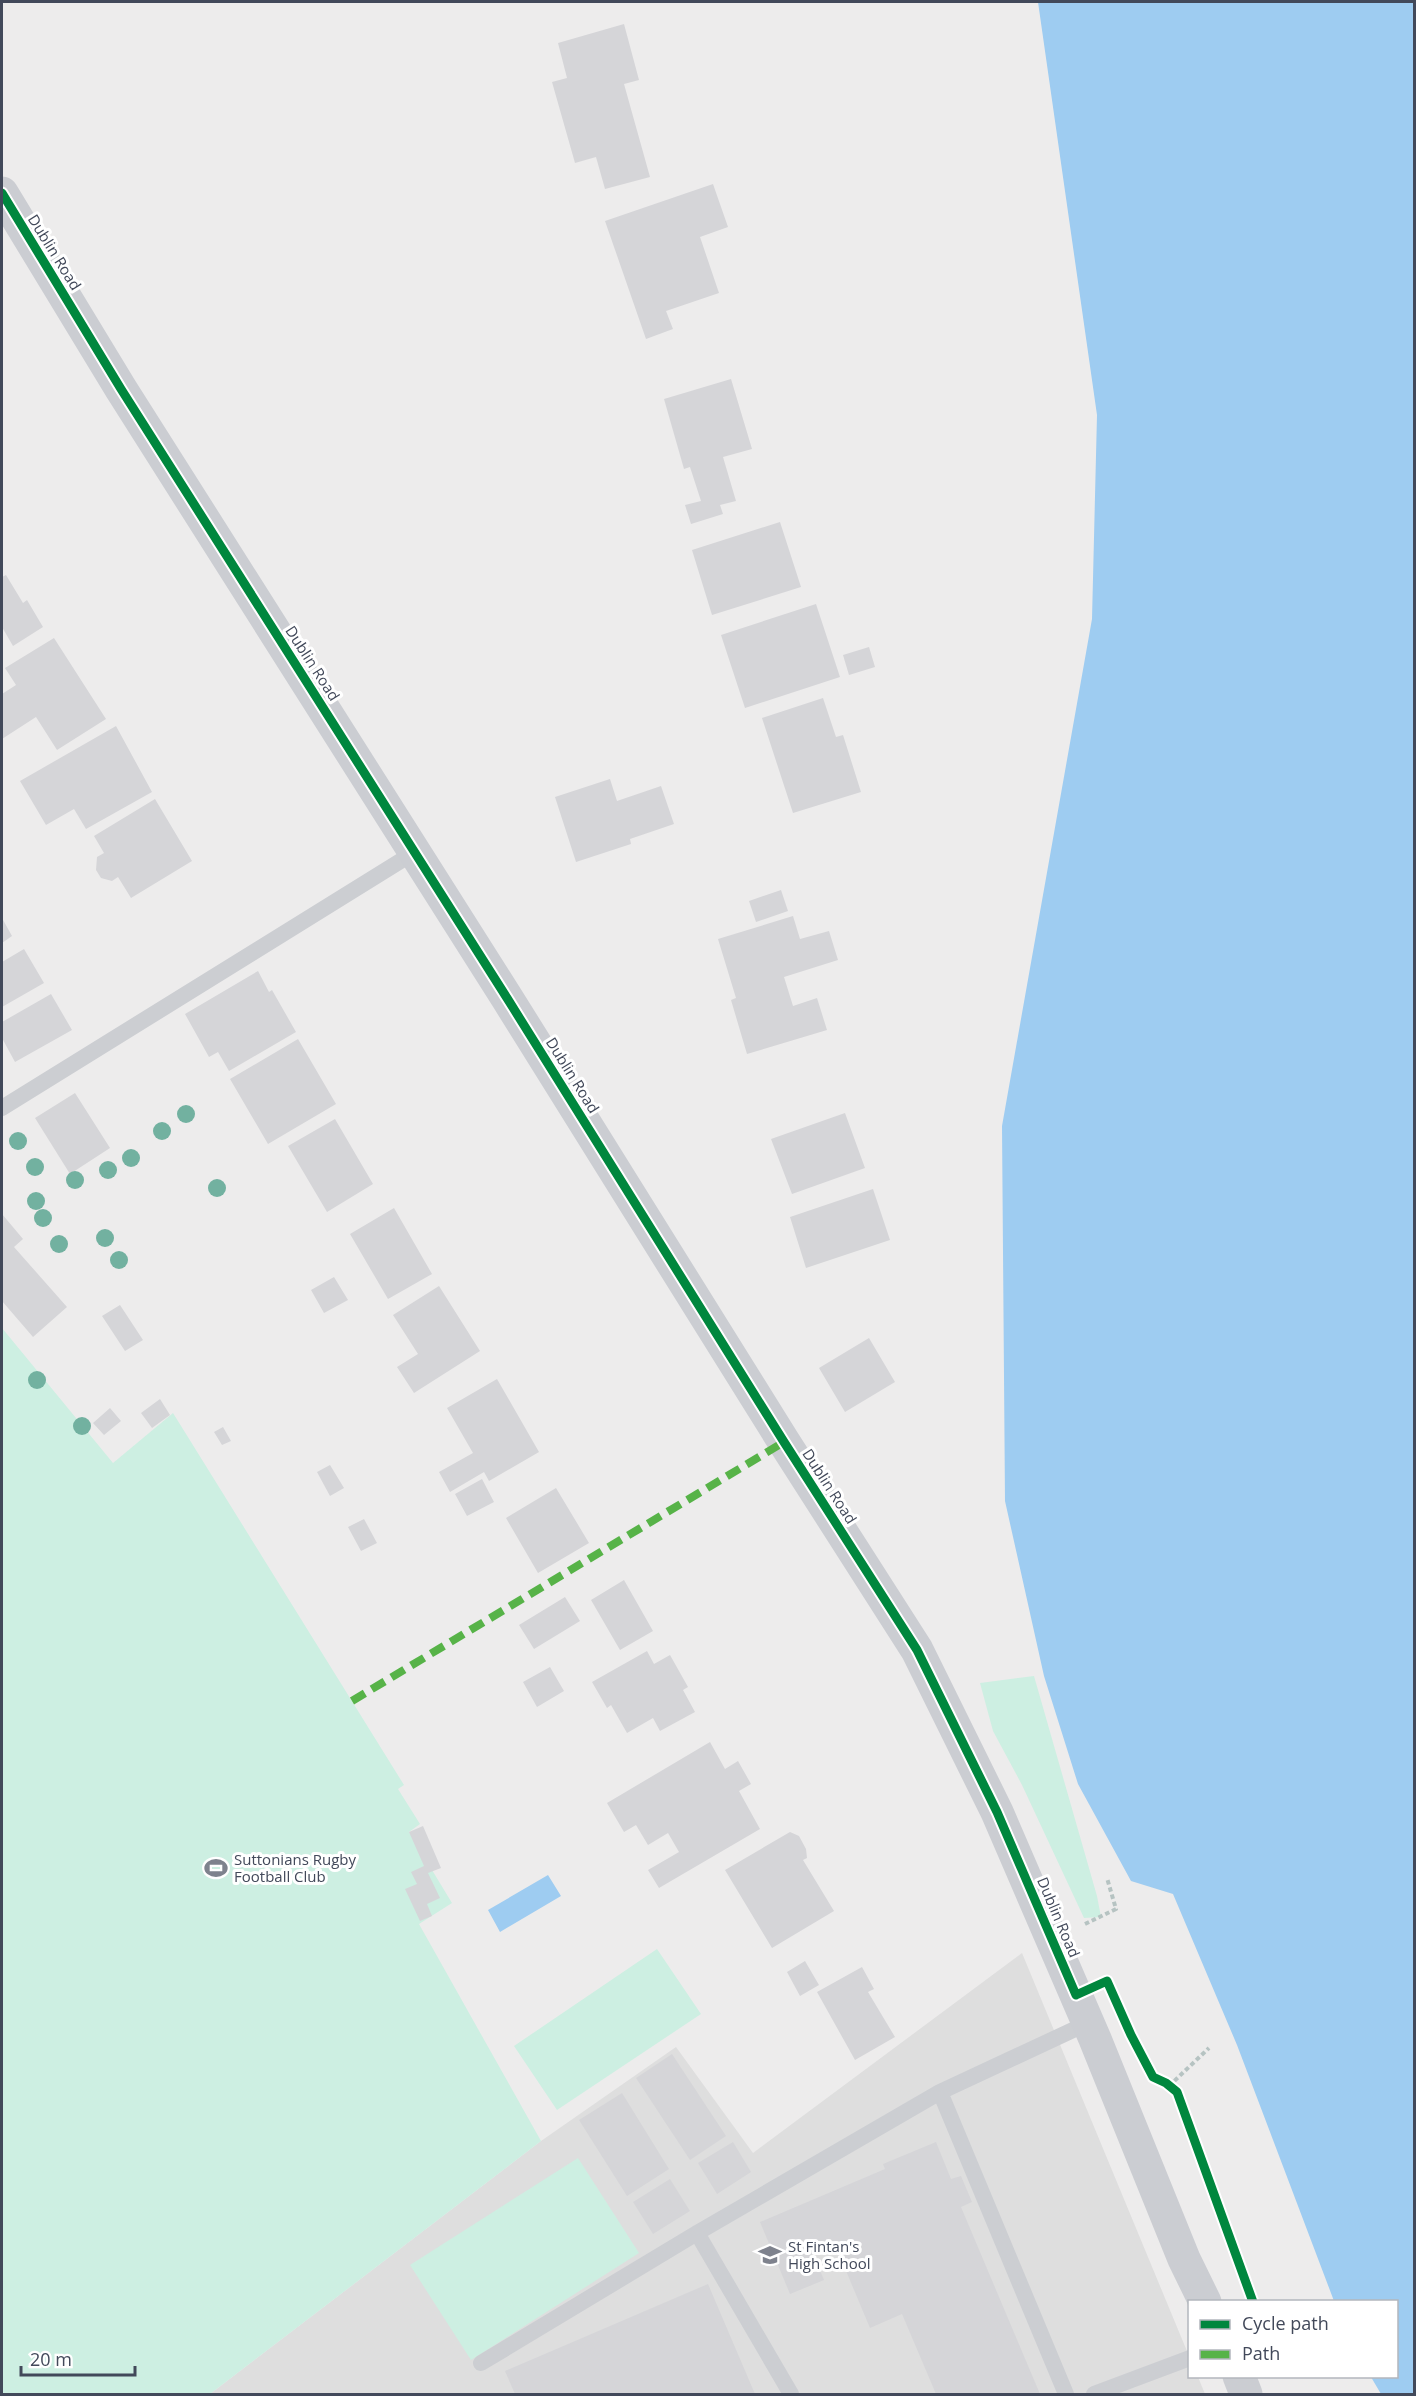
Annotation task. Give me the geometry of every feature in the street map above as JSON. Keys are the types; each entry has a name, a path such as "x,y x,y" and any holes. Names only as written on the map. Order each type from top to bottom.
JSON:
{"main road":[{"name":"Dublin Road","path":"2,193 121,389 917,1650 997,1812 1204,2300"},
{"path":"1240,2378 1246,2394"}],"lane":[{"path":"2,1108 415,852"},
{"path":"481,2363 697,2233 940,2092 1088,2023"},
{"path":"940,2092 1066,2394"},
{"path":"697,2233 791,2394"},
{"path":"1094,2394 1188,2359"}],"path":[{"path":"1099,1918 1116,1910 1107,1878"},
{"path":"1159,2080 1173,2089 1209,2048"}],"shaded area":[{"name":"St Fintan's High School","path":"1022,1953 1188,2354 1188,2378 1198,2378 1205,2394 210,2394 541,2141 676,2047 753,2153"}],"green space":[{"name":"Suttonians Rugby Football Club","path":"2,1328 113,1463 173,1413 404,1785 398,1789 420,1824 409,1832 452,1903 419,1924 541,2141 210,2394 2,2394"},
{"path":"1034,1676 1101,1917 1084,1918 1022,1785 993,1731 980,1683"},
{"path":"657,1949 701,2014 557,2110 514,2046"},
{"path":"578,2158 639,2253 471,2360 410,2265"}],"water":[{"path":"1038,2 1414,2 1414,2394 1381,2394 1372,2378 1398,2378 1398,2300 1334,2300 1237,2045 1173,1894 1131,1881 1078,1784 1044,1676 1005,1501 1002,1126 1092,619 1097,415"},
{"path":"548,1875 561,1896 500,1932 488,1910"}],"building":[{"path":"624,24 639,80 624,84 650,177 605,189 596,157 575,163 552,82 567,78 558,43"},
{"path":"713,184 728,227 700,237 719,293 666,311 673,329 646,339 605,221"},
{"path":"731,379 752,449 723,457 736,501 720,505 723,514 691,524 685,505 701,501 690,467 684,469 664,399"},
{"path":"780,522 801,587 712,615 692,550"},
{"path":"6,575 23,603 27,600 43,627 13,646 2,627 2,577"},
{"path":"816,604 840,677 745,708 721,635"},
{"path":"54,638 106,719 57,750 36,717 2,739 2,694 16,685 5,668"},
{"path":"869,647 875,667 849,675 843,655"},
{"path":"823,698 836,737 843,735 861,792 793,813 762,718"},
{"path":"116,726 152,792 86,829 74,809 46,825 20,781"},
{"path":"610,779 617,801 661,786 674,824 630,839 631,844 576,862 555,797"},
{"path":"155,799 192,861 131,898 118,877 112,881 101,878 96,870 97,857 104,853 94,836"},
{"path":"781,890 788,911 756,922 749,901"},
{"path":"793,916 800,939 829,931 838,960 784,977 793,1006 817,998 827,1030 747,1054 731,1000 736,998 718,939"},
{"path":"2,918 12,936 2,943"},
{"path":"24,949 44,983 2,1007 2,962"},
{"path":"258,971 269,992 272,990 296,1032 229,1071 218,1052 209,1057 185,1014"},
{"path":"51,994 72,1030 15,1062 2,1038 2,1022"},
{"path":"298,1039 336,1104 268,1144 230,1079"},
{"path":"75,1093 110,1148 70,1174 35,1118"},
{"path":"845,1113 865,1168 792,1194 771,1139"},
{"path":"335,1119 373,1184 327,1212 288,1146"},
{"path":"873,1189 890,1240 806,1268 790,1217"},
{"path":"394,1208 432,1274 388,1299 350,1234"},
{"path":"2,1214 23,1239 14,1247 67,1307 33,1337 2,1301"},
{"path":"334,1277 348,1300 324,1313 311,1290"},
{"path":"439,1286 480,1351 414,1393 397,1367 418,1354 393,1315"},
{"path":"120,1305 143,1340 125,1351 102,1316"},
{"path":"869,1338 895,1382 845,1412 819,1368"},
{"path":"497,1379 539,1452 489,1481 484,1472 450,1492 439,1472 473,1453 447,1408"},
{"path":"160,1399 170,1415 152,1428 141,1413"},
{"path":"110,1408 121,1421 104,1435 93,1423"},
{"path":"223,1427 231,1441 222,1445 214,1432"},
{"path":"330,1465 344,1488 330,1496 317,1472"},
{"path":"482,1479 494,1502 467,1516 455,1494"},
{"path":"556,1488 589,1543 538,1573 506,1518"},
{"path":"364,1519 377,1543 361,1551 348,1527"},
{"path":"624,1580 653,1631 620,1650 591,1600"},
{"path":"565,1597 580,1621 534,1649 519,1625"},
{"path":"647,1651 654,1664 670,1655 688,1687 683,1690 695,1712 660,1731 653,1718 627,1733 611,1705 607,1708 592,1682"},
{"path":"550,1667 564,1691 537,1707 523,1682"},
{"path":"710,1742 725,1769 738,1761 751,1784 739,1791 760,1829 659,1888 648,1870 679,1852 668,1833 648,1845 636,1825 624,1832 607,1803"},
{"path":"423,1826 441,1868 428,1873 440,1898 427,1904 432,1916 420,1921 405,1889 417,1884 411,1872 424,1866 409,1832"},
{"path":"790,1832 799,1836 806,1849 807,1858 803,1860 834,1911 772,1948 725,1870"},
{"path":"805,1961 819,1985 800,1996 787,1972"},
{"path":"862,1967 874,1989 868,1992 895,2037 855,2060 817,1992"},
{"path":"672,2054 726,2136 690,2160 636,2078"},
{"path":"622,2093 669,2169 627,2196 579,2120"},
{"path":"733,2142 751,2172 717,2194 698,2163"},
{"path":"936,2142 951,2179 961,2176 972,2202 961,2207 1040,2394 936,2394 902,2314 870,2328 836,2247 814,2256 824,2280 790,2294 760,2222 885,2169 883,2164"},
{"path":"670,2179 690,2211 653,2234 633,2202"},
{"path":"708,2284 755,2394 515,2394 505,2371"}],"marked path":[{"path":"352,1701 784,1442"}],"cycle path":[{"path":"2,193 121,389 917,1650 997,1812 1076,1995 1107,1981 1153,2077 1166,2083 1177,2092 1252,2300"}],"place":[{"name":"Suttonians Rugby Football Club","path":"216,1868"},
{"name":"St Fintan's High School","path":"770,2255"}]}
